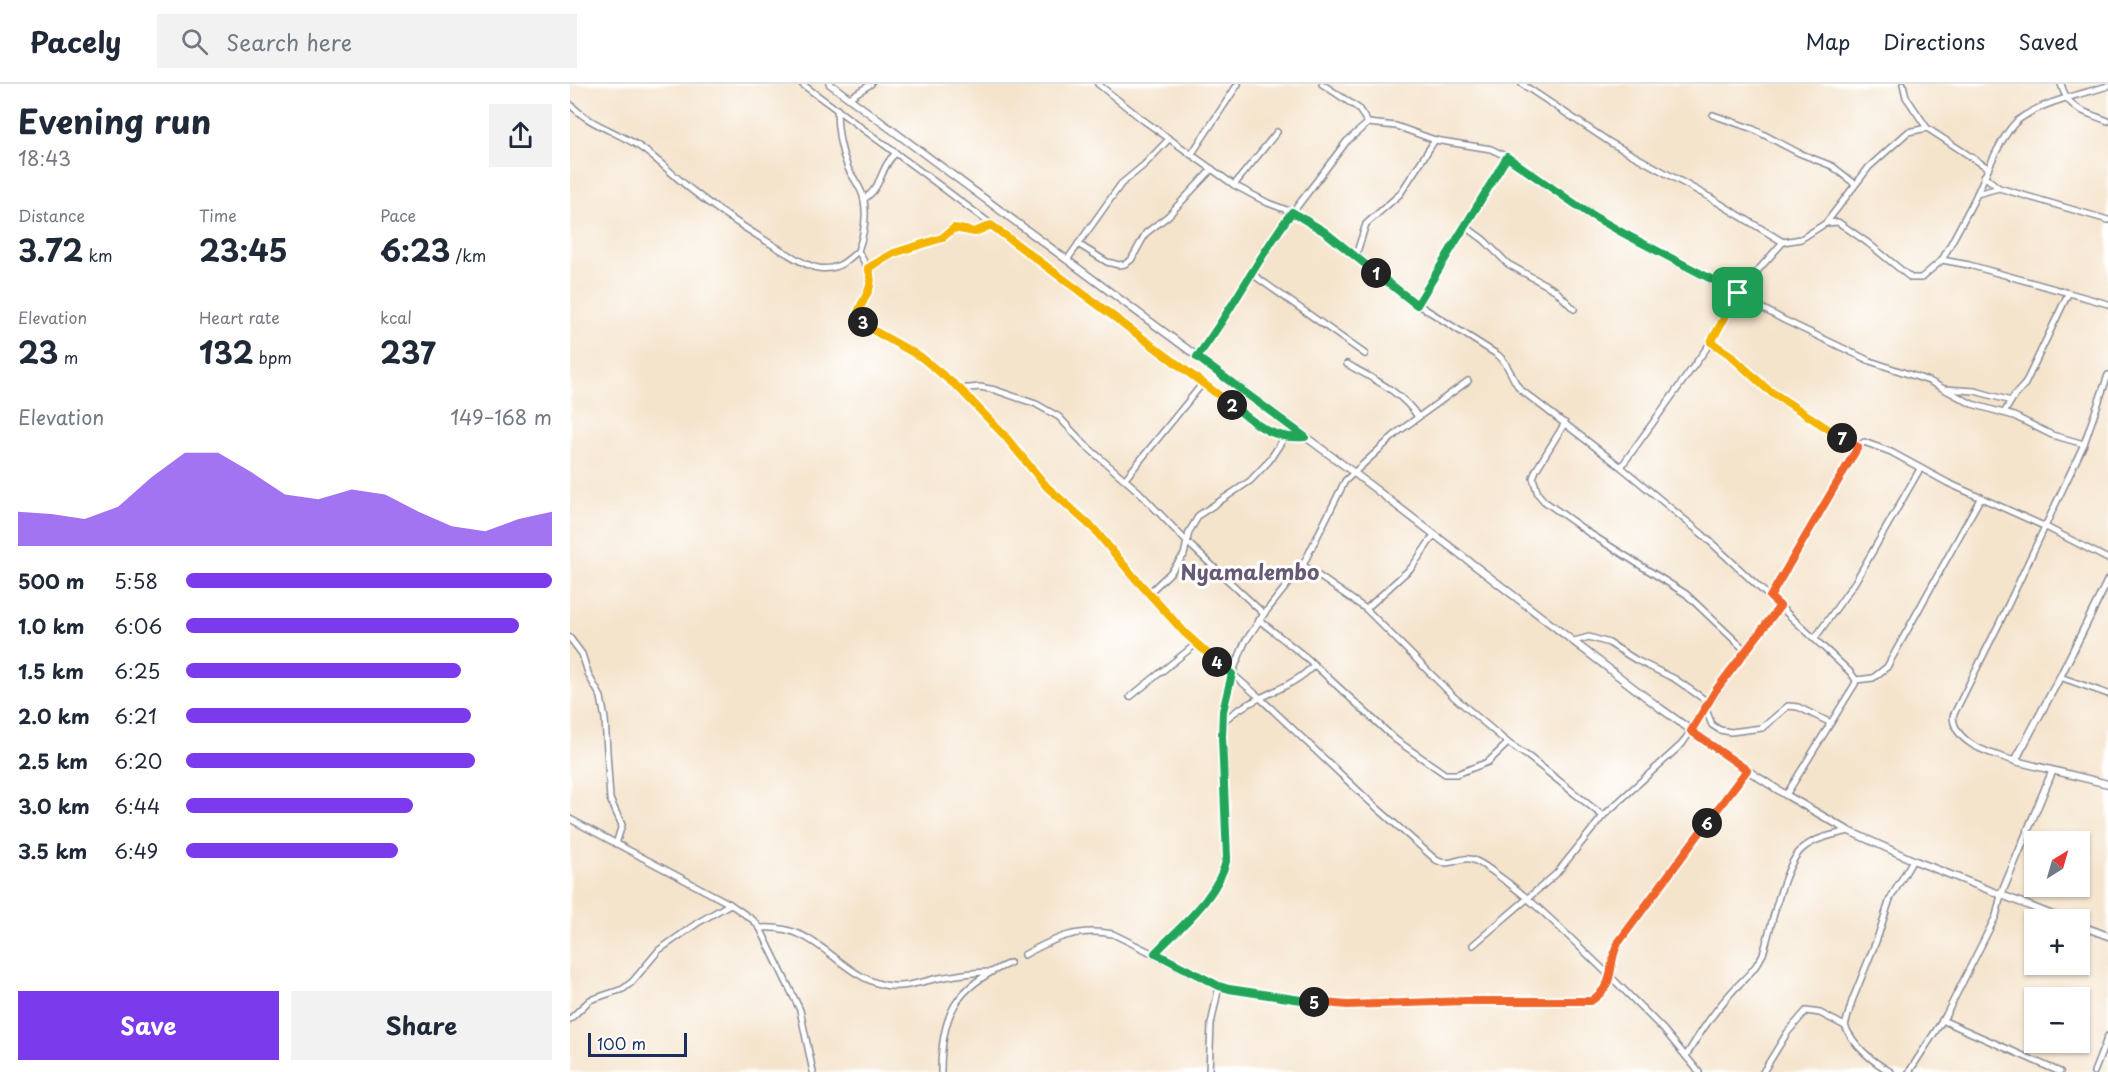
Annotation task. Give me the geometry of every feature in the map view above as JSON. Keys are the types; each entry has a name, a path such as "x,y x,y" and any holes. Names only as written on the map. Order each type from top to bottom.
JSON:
{"street":[{"path":"802,84 1268,431 1284,438 1305,437"},
{"path":"830,84 1353,472 1691,731 1747,770 1849,831 1913,860 2037,909"},
{"path":"849,98 871,84"},
{"path":"1098,84 1169,139 1234,185 1259,199 1292,212 1325,232 1417,305 1498,355 1505,361 1514,382 1521,390 1621,467 1702,534 1856,680"},
{"path":"1191,155 1238,84"},
{"path":"1322,84 1358,108 1368,123"},
{"path":"1522,84 1611,143 1697,190 1783,242"},
{"path":"1903,84 1906,97 1926,128 1988,168"},
{"path":"2061,84 2066,99 2079,109 2108,121"},
{"path":"1826,223 1838,222 1846,226 1911,278 1921,278 1942,260 1988,168 2018,119 2032,111 2108,86"},
{"path":"570,104 595,125 640,147 712,206 801,262 816,268 835,268 858,252 863,227 864,199 848,167 838,133 837,109"},
{"path":"1713,115 1753,129 1799,153 1832,166 1854,184"},
{"path":"1197,357 1292,212 1347,141 1368,123 1396,126 1435,140 1491,149 1507,157 1588,213 1674,262 1738,293 1774,315 1870,361 1929,381 1972,404 2024,420 2052,435 2084,444"},
{"path":"1621,467 1711,342 1738,293 1783,242 1800,239 1826,223 1854,184 1883,153 1908,132 1926,128"},
{"path":"1234,185 1277,132"},
{"path":"1067,260 1120,184 1144,165 1169,139"},
{"path":"1356,255 1366,224 1400,194 1435,140"},
{"path":"864,199 874,191 886,164 896,153"},
{"path":"1417,305 1507,157"},
{"path":"1078,244 1107,262 1125,264 1131,260 1146,234 1168,216 1212,169"},
{"path":"1984,176 1999,188 2108,220"},
{"path":"1977,194 1999,188"},
{"path":"868,268 894,253 942,238 954,228 975,232 991,225"},
{"path":"1465,225 1508,264 1555,290 1574,309"},
{"path":"858,252 868,268 872,281 868,294 859,309 859,317 871,329 911,350 960,389 1004,435 1047,487 1094,529 1148,594 1196,644 1259,697 1368,800 1436,860 1448,864 1466,858 1476,860 1528,899 1611,977 1700,1072"},
{"path":"1942,260 1969,265 2108,304"},
{"path":"1252,274 1365,354"},
{"path":"2004,413 2025,384 2068,294"},
{"path":"1711,342 1767,389 1858,447"},
{"path":"1347,364 1399,395 1412,407 1418,417"},
{"path":"2108,375 2084,444 1953,716 1955,727 1966,740 1988,752 2052,772 2108,784"},
{"path":"1155,953 1198,909 1224,869 1227,847 1223,722 1232,674 1245,642 1303,564 1338,494 1353,472 1418,417 1468,381"},
{"path":"1125,479 1203,383"},
{"path":"960,389 986,387 1036,404 1066,423 1084,444 1125,479 1187,542 1264,614"},
{"path":"1942,388 1975,391 2011,401"},
{"path":"1565,423 1536,470 1533,478 1538,494 1544,501 1589,533 1686,594 1745,650"},
{"path":"1148,594 1184,555 1189,532 1199,515 1255,476 1269,461 1284,438"},
{"path":"1770,597 1858,447 1864,442 2046,526 2108,560"},
{"path":"1815,639 1855,582 1920,469"},
{"path":"1856,680 1873,678 1887,667 1981,497"},
{"path":"1366,609 1412,567 1434,535"},
{"path":"1303,564 1366,609 1454,697 1508,743 1544,768 1604,816"},
{"path":"2015,761 2108,580"},
{"path":"1473,945 1556,874 1604,816 1634,785 1669,757 1691,731 1745,650 1780,606"},
{"path":"1259,621 1314,665 1382,728 1445,774 1452,775 1488,762 1508,743"},
{"path":"1574,641 1589,637 1609,643 1636,660 1675,679 1707,704 1712,725 1720,730 1731,732 1762,728 1788,706 1798,707 1831,723"},
{"path":"570,638 582,654 603,707 609,798 622,825 616,844"},
{"path":"1130,698 1196,644"},
{"path":"1223,722 1239,708 1299,679 1314,665"},
{"path":"2060,677 2108,694"},
{"path":"1786,795 1856,680"},
{"path":"1024,955 1059,938 1084,932 1113,934 1219,986 1239,992 1317,1003 1347,1005 1591,1001 1603,991 1611,977 1613,953 1621,938 1747,770"},
{"path":"1909,1072 1942,1020 1996,916 2001,895 2052,772"},
{"path":"570,819 653,861 680,879 730,904 753,920 760,928 800,1010 813,1072"},
{"path":"1686,1056 1718,1008 1758,964 1794,858 1810,843 1849,831"},
{"path":"1845,1026 1890,899 1913,860"},
{"path":"570,1019 590,1000 623,989 632,982 659,950 730,904"},
{"path":"760,928 782,927 795,932 818,944 859,975 885,986 900,986 961,974 990,972"},
{"path":"2090,929 2108,936"},
{"path":"941,1072 943,1033 948,1017 977,979 1010,963"},
{"path":"1209,1072 1211,1024 1219,986"},
{"path":"1763,1072 1787,1033 1806,1011 1820,1012 1845,1026 1854,1041 1864,1051 1892,1072"},
{"path":"1942,1020 2060,1072"},
{"path":"2094,1072 2108,1036"}],"district":[{"name":"Nyamalembo","path":"1250,571"}],"route":[{"path":"1507,157 1588,213 1684,267 1738,293 1711,342 1729,354 1767,389 1858,447 1770,597 1780,606 1716,690 1691,731 1747,770 1618,943 1613,953 1611,977 1603,991 1591,1001 1467,1001 1372,1005 1317,1003 1239,992 1219,986 1155,953 1198,909 1219,880 1224,869 1227,847 1223,711 1232,674 1185,633 1094,529 1047,487 1004,435 960,389 911,350 864,323 858,312 872,281 868,268 894,253 942,238 954,228 975,232 991,225 1247,417 1275,435 1284,438 1305,437 1197,357 1292,212 1341,243 1387,283 1417,305 1507,157"}]}
